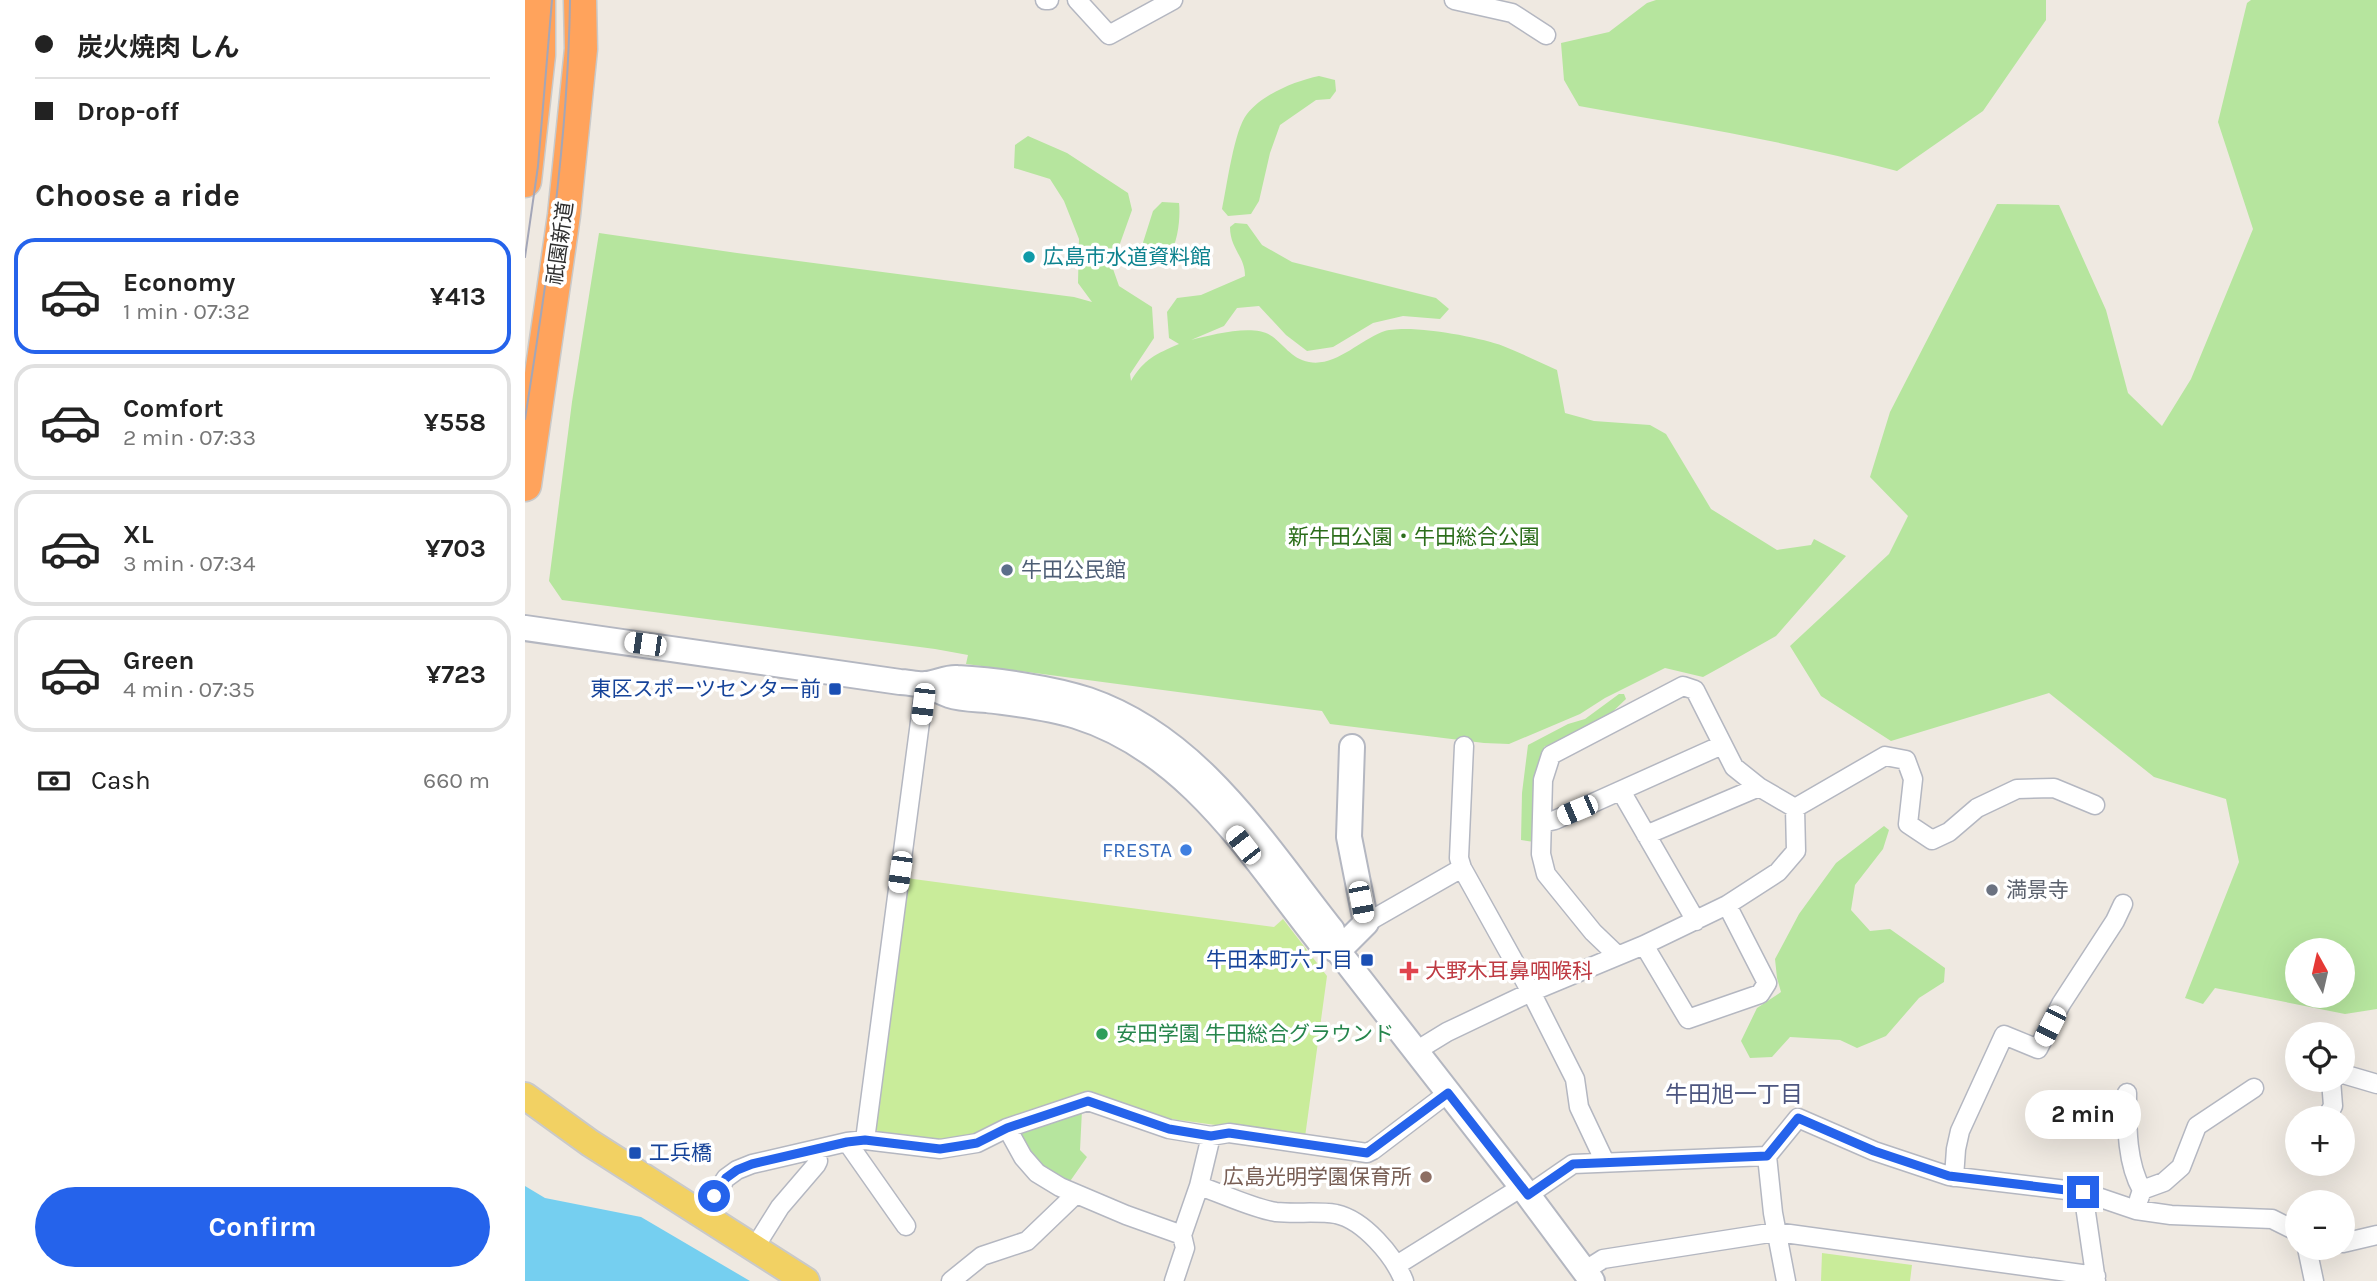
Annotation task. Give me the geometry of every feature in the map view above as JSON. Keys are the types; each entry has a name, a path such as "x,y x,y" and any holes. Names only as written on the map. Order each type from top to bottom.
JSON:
{"highway":[{"path":"525,181 539,55 539,0"},
{"name":"祇園新道","path":"525,485 564,215 580,49 580,0"}],"main road":[{"path":"525,1096 590,1143 806,1281"}],"street":[{"path":"1077,0 1109,35 1173,0"},
{"path":"1454,0 1489,4 1511,13 1546,35"},
{"path":"525,628 925,684 951,696 1074,715 1119,733 1147,749 1198,791 1319,941 1338,951 1588,1276 1602,1259 1776,1232 2096,1279 2083,1192"},
{"path":"906,1226 856,1141 925,684"},
{"path":"1617,954 1593,932 1546,874 1541,854 1543,780 1551,755 1683,686 1695,690 1734,767 1759,787 1795,808"},
{"path":"1542,823 1555,820 1721,745"},
{"path":"1464,746 1459,858 1462,868 1531,992 1575,1079 1579,1107 1605,1163"},
{"path":"1352,747 1349,837 1366,923"},
{"path":"1795,808 1885,756 1906,760 1913,779 1908,824 1932,841 1949,832 1977,808 2017,789 2054,788 2095,805"},
{"path":"1646,835 1759,787"},
{"path":"1621,791 1696,921"},
{"path":"1416,1051 1447,1032 1531,992 1727,905 1778,872 1796,851 1795,808"},
{"path":"1338,951 1366,923 1462,868"},
{"path":"1954,1177 1960,1131 2004,1035 2038,1049 2061,1004 2115,921 2123,904"},
{"path":"1644,944 1688,1019 1760,994 1767,983 1727,905"},
{"path":"2355,1078 2377,1084"},
{"path":"2142,1190 2164,1182 2181,1167 2197,1126 2254,1088"},
{"path":"702,1214 726,1178 737,1170 856,1141 940,1149 977,1143 1007,1128 1088,1101 1169,1129 1211,1136 1229,1133 1367,1153 1448,1093"},
{"path":"2127,1093 2127,1134 2137,1182 2142,1190 2136,1210"},
{"path":"1786,1281 1776,1232 1767,1156 1798,1118 1874,1151 1954,1177 2083,1192 2136,1210 2171,1215 2272,1219 2285,1225"},
{"path":"1007,1128 1023,1157 1037,1173 1076,1194 1182,1235"},
{"path":"1174,1281 1185,1248 1182,1235 1199,1185 1211,1136"},
{"path":"755,1247 780,1207 816,1166 816,1150"},
{"path":"1199,1185 1274,1212 1336,1214 1353,1220 1387,1251 1401,1273 1525,1191 1573,1164 1767,1156"},
{"path":"951,1281 982,1256 1027,1241 1076,1194"},
{"path":"2355,1240 2377,1234"},
{"path":"2310,1260 2314,1281"}],"green space":[{"path":"1656,0 2046,0 2046,20 1983,111 1897,171 1778,143 1579,106 1564,80 1561,43 1609,32 1647,3"},
{"path":"2251,0 2377,0 2377,1009 2345,1014 2315,1008 2355,1008 2355,938 2285,938 2285,1002 2215,988 2203,1004 2185,998 2239,862 2226,799 2154,777 2049,693 1891,741 1821,696 1790,646 1889,554 1908,516 1870,477 1890,412 1997,204 2059,205 2106,310 2128,393 2162,426 2191,379 2253,229 2218,122 2247,3"},
{"path":"1319,76 1335,80 1336,91 1330,99 1316,100 1280,125 1270,153 1259,201 1251,214 1228,216 1222,209 1238,132 1247,114 1262,100 1280,89"},
{"name":"新牛田公園・牛田総合公園","path":"1028,136 1067,153 1128,193 1132,210 1112,266 1119,286 1152,307 1154,338 1130,374 1131,381 1151,358 1179,344 1169,338 1167,312 1177,298 1201,295 1245,276 1243,263 1232,241 1230,227 1235,223 1247,224 1262,245 1292,262 1436,298 1449,309 1440,319 1403,316 1373,323 1333,347 1307,351 1286,335 1259,306 1237,308 1224,326 1191,340 1253,330 1275,338 1297,358 1319,363 1337,357 1373,336 1393,330 1443,332 1503,346 1557,370 1565,413 1594,421 1650,425 1666,434 1711,509 1777,550 1811,545 1814,539 1846,556 1776,636 1723,666 1703,677 1665,668 1605,698 1580,714 1509,744 1330,724 1322,711 966,664 968,655 935,649 562,600 549,581 572,402 599,233 1074,297 1092,302 1078,283 1079,239 1064,201 1050,179 1014,168 1015,145"},
{"path":"1162,202 1179,203 1176,239 1169,256 1163,262 1145,264 1140,252 1153,211"},
{"path":"1619,694 1624,694 1626,699 1606,718 1544,747 1538,780 1534,842 1521,840 1522,793 1528,745 1568,724 1585,719"},
{"path":"1884,826 1889,830 1883,849 1855,885 1851,910 1870,931 1890,929 1945,968 1944,982 1919,998 1886,1036 1857,1048 1840,1040 1790,1037 1772,1057 1750,1058 1741,1041 1757,1008 1781,992 1775,959 1799,914 1836,863"},
{"name":"安田学園 牛田総合グラウンド","path":"906,878 1274,927 1283,919 1327,976 1305,1137 1171,1119 1088,1092 1000,1122 977,1134 941,1141 879,1133 873,1125"},
{"path":"1082,1110 1080,1150 1087,1157 1066,1187 1049,1177 1013,1134"},
{"path":"1822,1253 1912,1265 1910,1281 1821,1281"}],"water":[{"path":"525,1186 545,1198 641,1217 750,1281 525,1281"}],"tram line":[{"path":"525,257 538,166 552,0"},
{"path":"525,419 561,158 570,0"}],"place":[{"name":"広島市水道資料館","path":"1029,257"},
{"name":"牛田公民館","path":"1007,570"},
{"name":"東区スポーツセンター前","path":"835,689"},
{"name":"FRESTA","path":"1186,850"},
{"name":"満景寺","path":"1992,890"},
{"name":"牛田本町六丁目","path":"1367,960"},
{"name":"大野木耳鼻咽喉科","path":"1409,971"},
{"name":"安田学園 牛田総合グラウンド","path":"1102,1034"},
{"name":"工兵橋","path":"635,1153"},
{"name":"広島光明学園保育所","path":"1426,1177"}],"district":[{"name":"牛田旭一丁目","path":"1734,1094"}],"route":[{"path":"714,1196 726,1178 752,1164 865,1140 940,1149 977,1143 1007,1128 1088,1101 1169,1129 1211,1136 1229,1133 1367,1153 1448,1093 1528,1195 1573,1164 1767,1156 1798,1118 1874,1151 1949,1176 2083,1192"}]}
